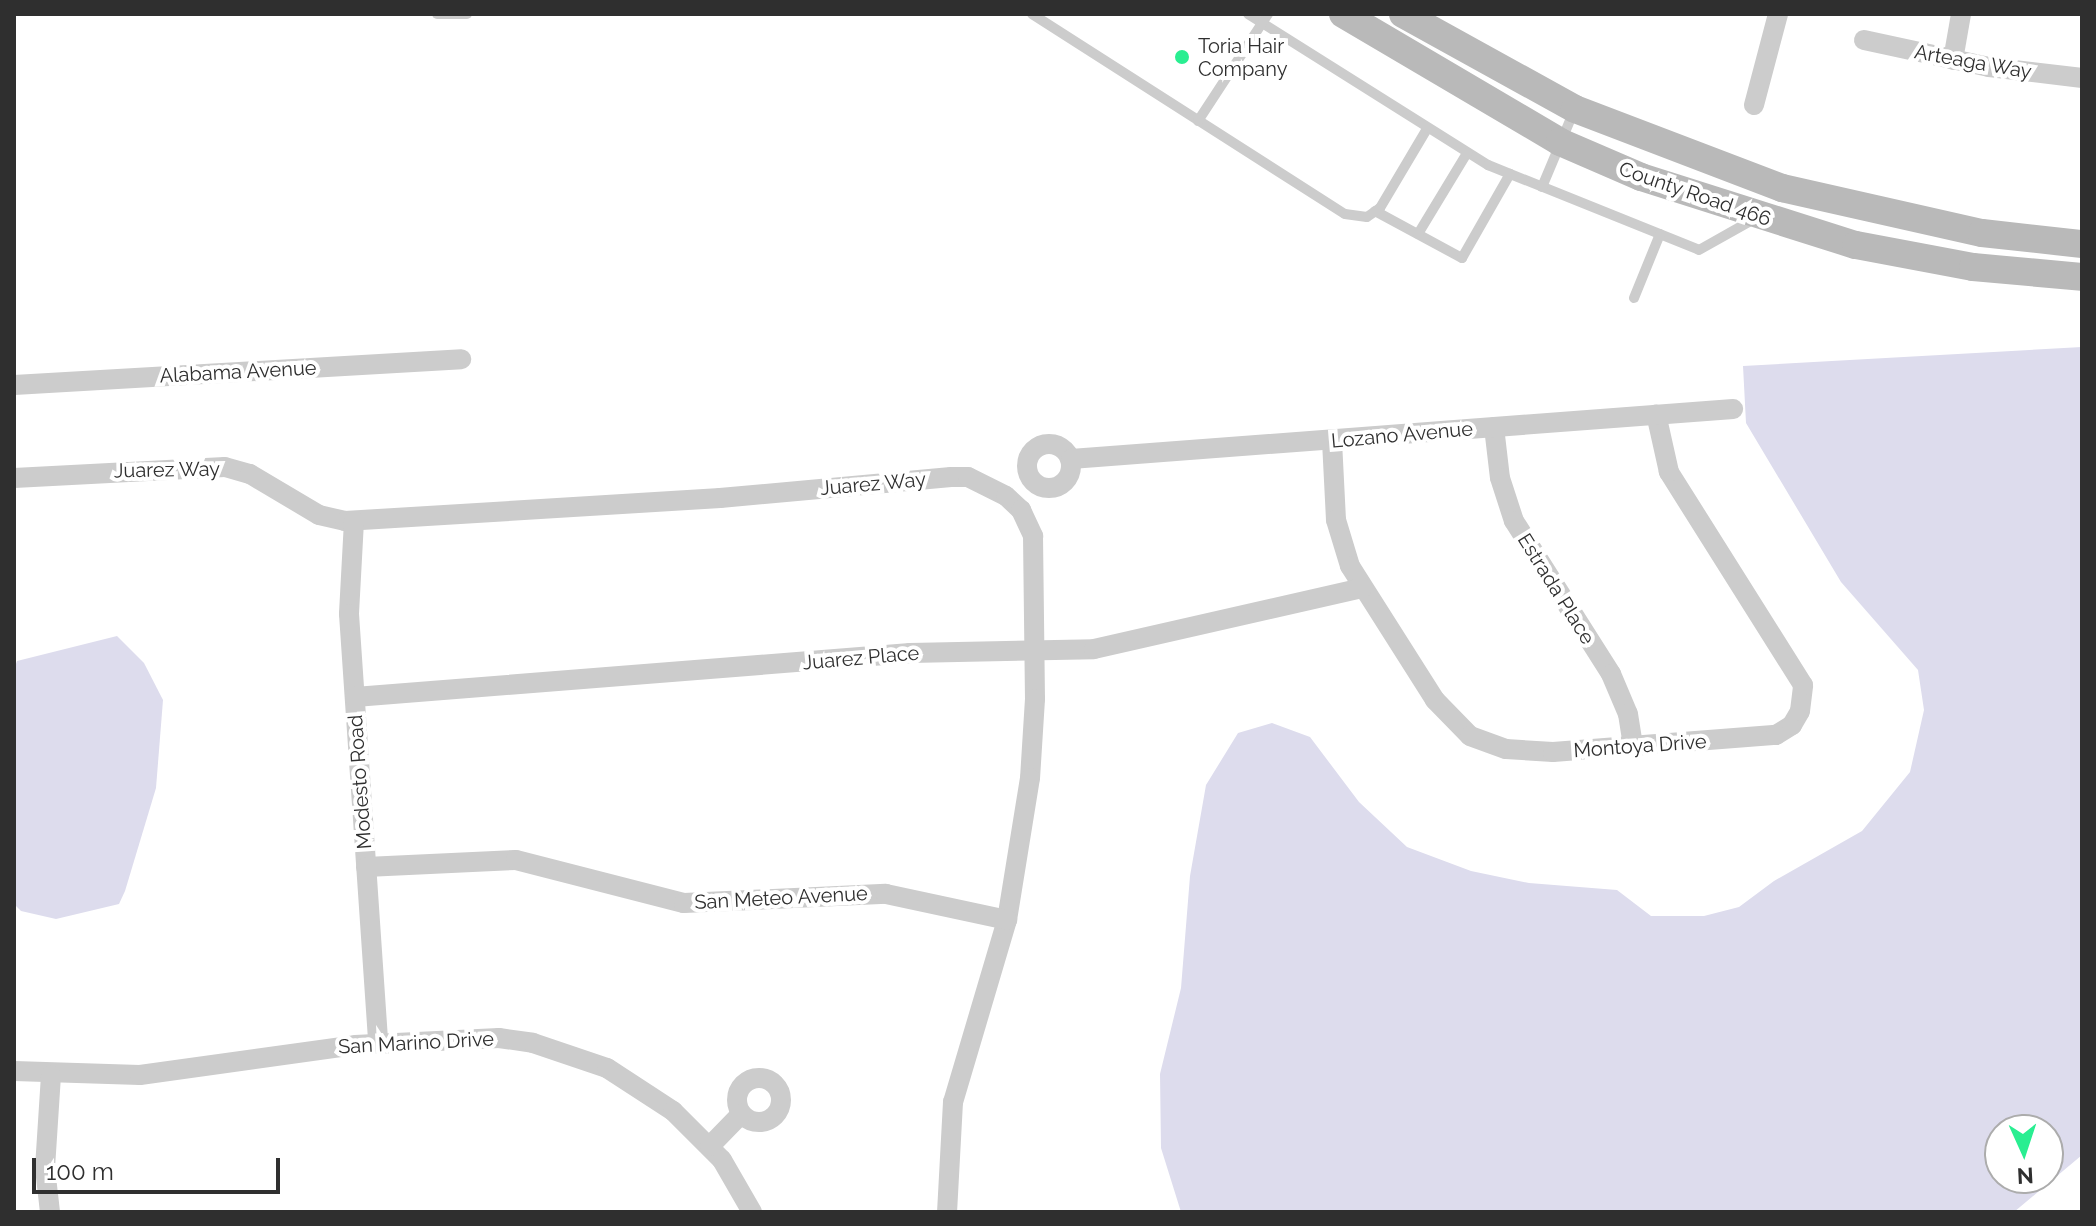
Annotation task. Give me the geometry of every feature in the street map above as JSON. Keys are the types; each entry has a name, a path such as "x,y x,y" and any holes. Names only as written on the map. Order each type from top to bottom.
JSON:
{"main road":[{"name":"County Road 466","path":"1343,14 1560,142 1758,217 1856,245 1973,267 2082,277"},
{"name":"County Road 466","path":"1403,14 1575,109 1655,144 1810,195 1982,233 2082,244"}],"street":[{"path":"1754,105 1778,14"},
{"path":"1953,60 1961,14"},
{"name":"Arteaga Way","path":"1864,40 1953,60 2082,78"},
{"name":"Alabama Avenue","path":"14,385 461,359"},
{"name":"Lozano Avenue","path":"1071,459 1733,409"},
{"name":"Montoya Drive","path":"1332,441 1336,520 1362,588 1435,700 1470,736 1506,749 1533,752 1776,735 1792,725 1804,697 1796,670 1669,472 1656,414"},
{"name":"Estrada Place","path":"1494,427 1500,478 1514,521 1611,674 1628,714 1633,746"},
{"name":"Juarez Way","path":"14,478 225,467 272,485 319,515 354,521 968,477 1006,496 1021,510 1033,536 1035,651 1030,778 1007,920 953,1102 947,1212"},
{"name":"Modesto Road","path":"354,521 349,584 378,1044"},
{"name":"Juarez Place","path":"355,697 910,653 1035,651 1125,643 1362,588"},
{"name":"San Meteo Avenue","path":"366,867 516,860 684,903 886,894 1007,920"},
{"name":"San Marino Drive","path":"14,1071 51,1075 175,1072 281,1053 499,1038 563,1051 646,1090 710,1146 752,1212"},
{"path":"50,1212 45,1168 51,1075"},
{"path":"710,1146 741,1114"}],"lane":[{"path":"437,14 467,14"},
{"path":"1032,14 1345,214 1367,217 1375,211 1427,129"},
{"path":"1248,14 1264,18 1467,153 1510,174 1699,250 1758,217"},
{"path":"1198,121 1264,18"},
{"path":"1542,187 1575,109"},
{"path":"1418,234 1467,153"},
{"path":"1375,211 1462,258 1510,174"},
{"path":"1634,298 1660,234"}],"shaded area":[{"path":"2082,347 2082,1155 2064,1170 2064,1114 1984,1114 1984,1194 2035,1194 2014,1212 1181,1212 1161,1148 1160,1074 1181,988 1190,876 1206,785 1238,733 1272,723 1310,737 1359,802 1407,847 1471,871 1529,883 1617,890 1651,916 1704,916 1739,907 1774,881 1862,831 1910,772 1924,710 1918,670 1841,582 1746,423 1743,366"},
{"path":"117,636 144,663 163,700 156,788 125,891 119,904 56,919 21,911 14,904 14,670 17,661"}],"place":[{"name":"Toria Hair Company","path":"1182,57"}]}
